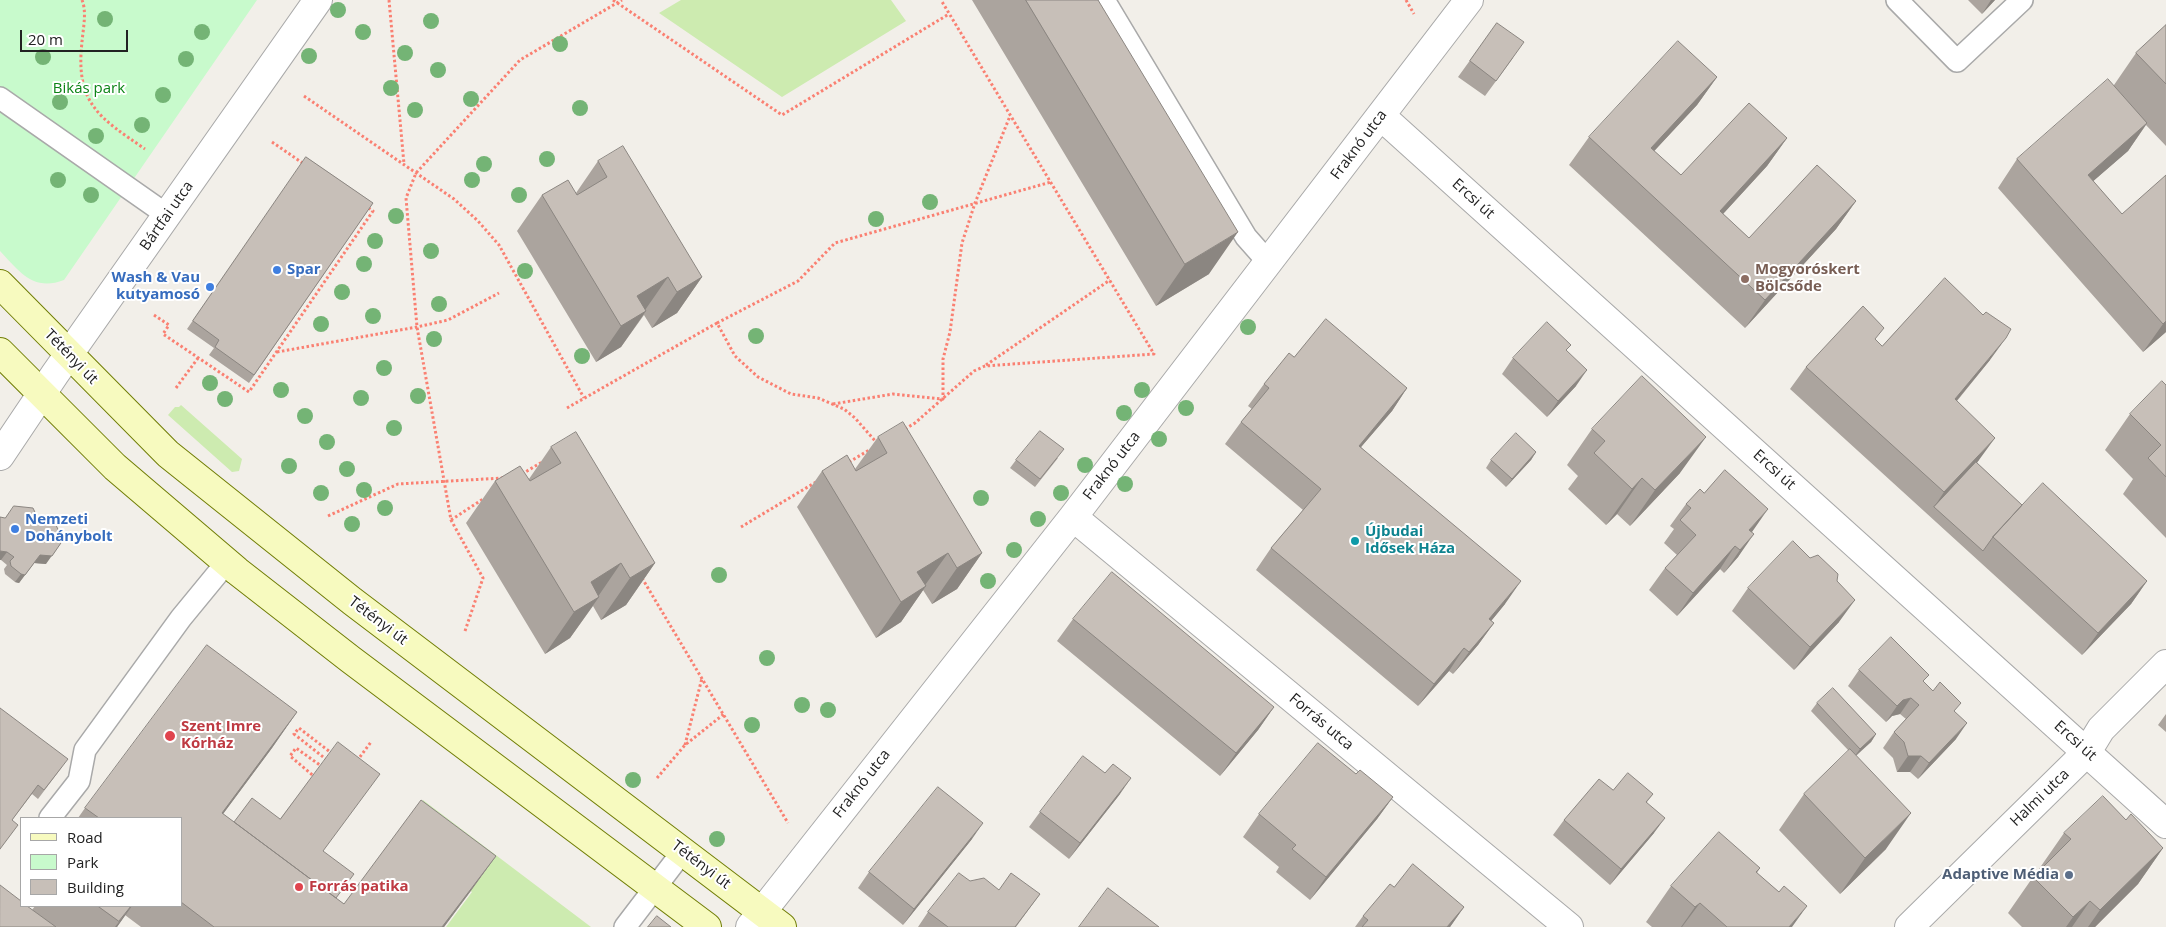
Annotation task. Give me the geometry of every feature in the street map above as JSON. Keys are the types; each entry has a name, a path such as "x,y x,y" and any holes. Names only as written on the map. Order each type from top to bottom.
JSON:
{"main road":[{"name":"Tétényi út","path":"0,284 168,454 352,602 683,851 764,922"},
{"path":"0,352 115,466 227,562 350,659 708,927"}],"street":[{"name":"Bártfai utca","path":"0,456 318,0"},
{"name":"Fraknó utca","path":"764,922 1469,0"},
{"name":"Ercsi út","path":"1381,116 2166,824"},
{"name":"Forrás utca","path":"1073,517 1569,927"},
{"name":"Halmi utca","path":"1909,927 2088,752 2101,729 2166,664"}],"lane":[{"path":"1104,0 1246,237 1269,263"},
{"path":"1897,0 1957,61 2022,0"},
{"path":"0,98 167,215"},
{"path":"51,817 79,781 85,750 181,618 227,562"},
{"path":"625,927 683,851"}],"path":[{"path":"82,0 84,22 81,48 82,68 84,88 89,101 107,123 145,149"},
{"path":"389,0 404,165"},
{"path":"613,0 782,115 949,14"},
{"path":"465,631 483,578 451,520 416,327 406,198 416,173 520,60 622,0"},
{"path":"941,0 1154,354 985,366"},
{"path":"1406,0 1414,14"},
{"path":"304,96 454,199 478,221 499,245 584,398"},
{"path":"943,399 943,359 950,332 962,243 975,203 1010,115"},
{"path":"272,142 311,169"},
{"path":"566,408 717,323 798,281 835,243 1051,182"},
{"path":"154,315 169,325 163,334 249,392 373,211 365,205"},
{"path":"900,432 915,423 974,371 985,366 1110,280"},
{"path":"276,353 448,320 499,293"},
{"path":"717,323 736,356 758,377 791,394 818,398 844,409 855,418 878,444"},
{"path":"176,388 198,358"},
{"path":"833,404 893,394 943,399"},
{"path":"844,465 886,440"},
{"path":"519,477 549,457"},
{"path":"328,516 398,484 510,477"},
{"path":"741,527 818,481"},
{"path":"451,520 489,496"},
{"path":"641,576 788,823"},
{"path":"685,745 702,678"},
{"path":"657,778 685,745 724,714"},
{"path":"333,765 294,734 299,728 336,757"},
{"path":"352,769 371,742"},
{"path":"319,781 290,756 296,748 328,772"}],"green space":[{"name":"Bikás park","path":"0,0 257,0 64,280 53,283 44,283 27,278 0,251"},
{"path":"681,0 891,0 906,21 782,97 659,13"},
{"path":"181,405 242,459 239,471 232,472 168,415 175,407"},
{"path":"423,800 591,927 446,927 472,892 397,835"}],"building":[{"path":"1026,0 1098,0 1238,232 1185,264"},
{"path":"1497,23 1524,42 1496,81 1470,61"},
{"path":"2166,25 2166,84 2136,53"},
{"path":"1678,41 1717,77 1651,148 1681,175 1749,103 1787,138 1720,211 1749,238 1817,165 1856,201 1765,300 1589,137"},
{"path":"2108,79 2147,123 2088,175 2122,214 2166,175 2166,321 2163,324 2017,159"},
{"path":"623,146 702,277 677,292 668,277 637,296 646,311 621,326 542,195 568,180 577,195 607,177 598,161"},
{"name":"Spar","path":"306,157 373,203 254,375 215,347 219,340 193,321"},
{"path":"1945,278 1983,315 1986,312 2011,329 2006,338 1955,399 1995,438 1944,492 1806,367 1863,306 1884,328 1875,339 1882,346"},
{"name":"Újbudai Idősek Háza","path":"1326,319 1407,388 1359,446 1521,581 1489,619 1494,623 1469,652 1464,648 1434,684 1271,548 1321,489 1241,422 1269,388 1264,384 1289,353 1294,357"},
{"path":"1547,322 1571,345 1566,350 1587,370 1558,401 1513,358"},
{"path":"1642,376 1706,437 1655,490 1642,478 1632,489 1594,453 1605,441 1592,429"},
{"path":"2162,381 2166,385 2166,477 2148,458 2161,445 2130,414"},
{"path":"903,422 982,553 957,568 948,553 917,572 926,586 901,602 822,471 847,455 856,471 887,453 878,437"},
{"path":"1040,431 1064,449 1040,479 1016,460"},
{"path":"576,432 655,563 630,578 621,563 591,582 599,597 574,612 495,481 520,466 530,481 561,463 551,447"},
{"path":"1516,433 1536,452 1512,479 1491,460"},
{"path":"1976,462 2022,505 1983,551 1934,507"},
{"path":"1725,470 1768,509 1749,530 1754,534 1740,550 1735,546 1693,593 1665,568 1696,535 1680,520 1691,508 1686,504 1700,489 1704,493"},
{"path":"2043,483 2147,581 2098,633 1993,537"},
{"path":"14,506 33,508 39,521 55,523 63,540 52,556 40,555 25,575 11,566 10,561 14,557 7,552 0,551 0,517 5,518"},
{"path":"1793,541 1810,558 1818,555 1838,574 1837,581 1855,600 1810,647 1748,588"},
{"path":"1112,572 1274,707 1236,753 1073,619"},
{"path":"1891,637 1929,675 1923,681 1933,691 1940,682 1961,703 1954,711 1967,723 1929,763 1921,756 1908,756 1904,742 1894,732 1919,705 1911,698 1903,700 1897,706 1859,670"},
{"path":"207,645 297,712 222,813 344,904 421,800 496,856 442,927 214,927 182,903 182,817 98,817 85,808"},
{"path":"1833,688 1876,734 1860,749 1817,703"},
{"path":"0,708 68,759 44,790 38,785 12,820 18,825 0,849"},
{"path":"338,742 380,774 323,851 354,874 336,898 234,822 252,798 280,819"},
{"path":"1318,743 1356,774 1360,770 1393,797 1326,877 1292,849 1296,845 1259,814"},
{"path":"1850,749 1911,813 1865,858 1804,794"},
{"path":"1083,756 1105,773 1113,764 1131,778 1080,843 1040,812"},
{"path":"1628,773 1653,794 1646,802 1665,818 1621,869 1564,820 1599,779 1613,790"},
{"path":"938,787 983,823 914,909 869,872"},
{"path":"2103,796 2126,820 2131,814 2163,848 2100,910 2090,901 2073,917 2033,877 2071,839 2064,833"},
{"path":"1719,832 1760,868 1756,872 1779,892 1784,886 1807,906 1789,927 1727,927 1700,903 1695,907 1671,886"},
{"path":"1413,864 1464,907 1447,927 1362,927 1368,920 1363,916 1390,884 1394,887"},
{"path":"959,873 970,881 984,878 999,890 1011,873 1040,894 1015,927 948,927 928,912"},
{"path":"0,885 20,900 20,907 28,907 56,927 0,927"},
{"path":"1108,888 1159,927 1079,927"},
{"path":"99,907 130,907 119,921"},
{"path":"657,916 671,927 648,927"}],"place":[{"name":"Spar","path":"277,270"},
{"name":"Mogyoróskert Bölcsőde","path":"1745,279"},
{"name":"Wash & Vau kutyamosó","path":"210,287"},
{"name":"Nemzeti Dohánybolt","path":"15,529"},
{"name":"Újbudai Idősek Háza","path":"1355,541"},
{"name":"Szent Imre Kórház","path":"170,736"},
{"name":"Adaptive Média","path":"2069,875"},
{"name":"Forrás patika","path":"299,887"}]}
